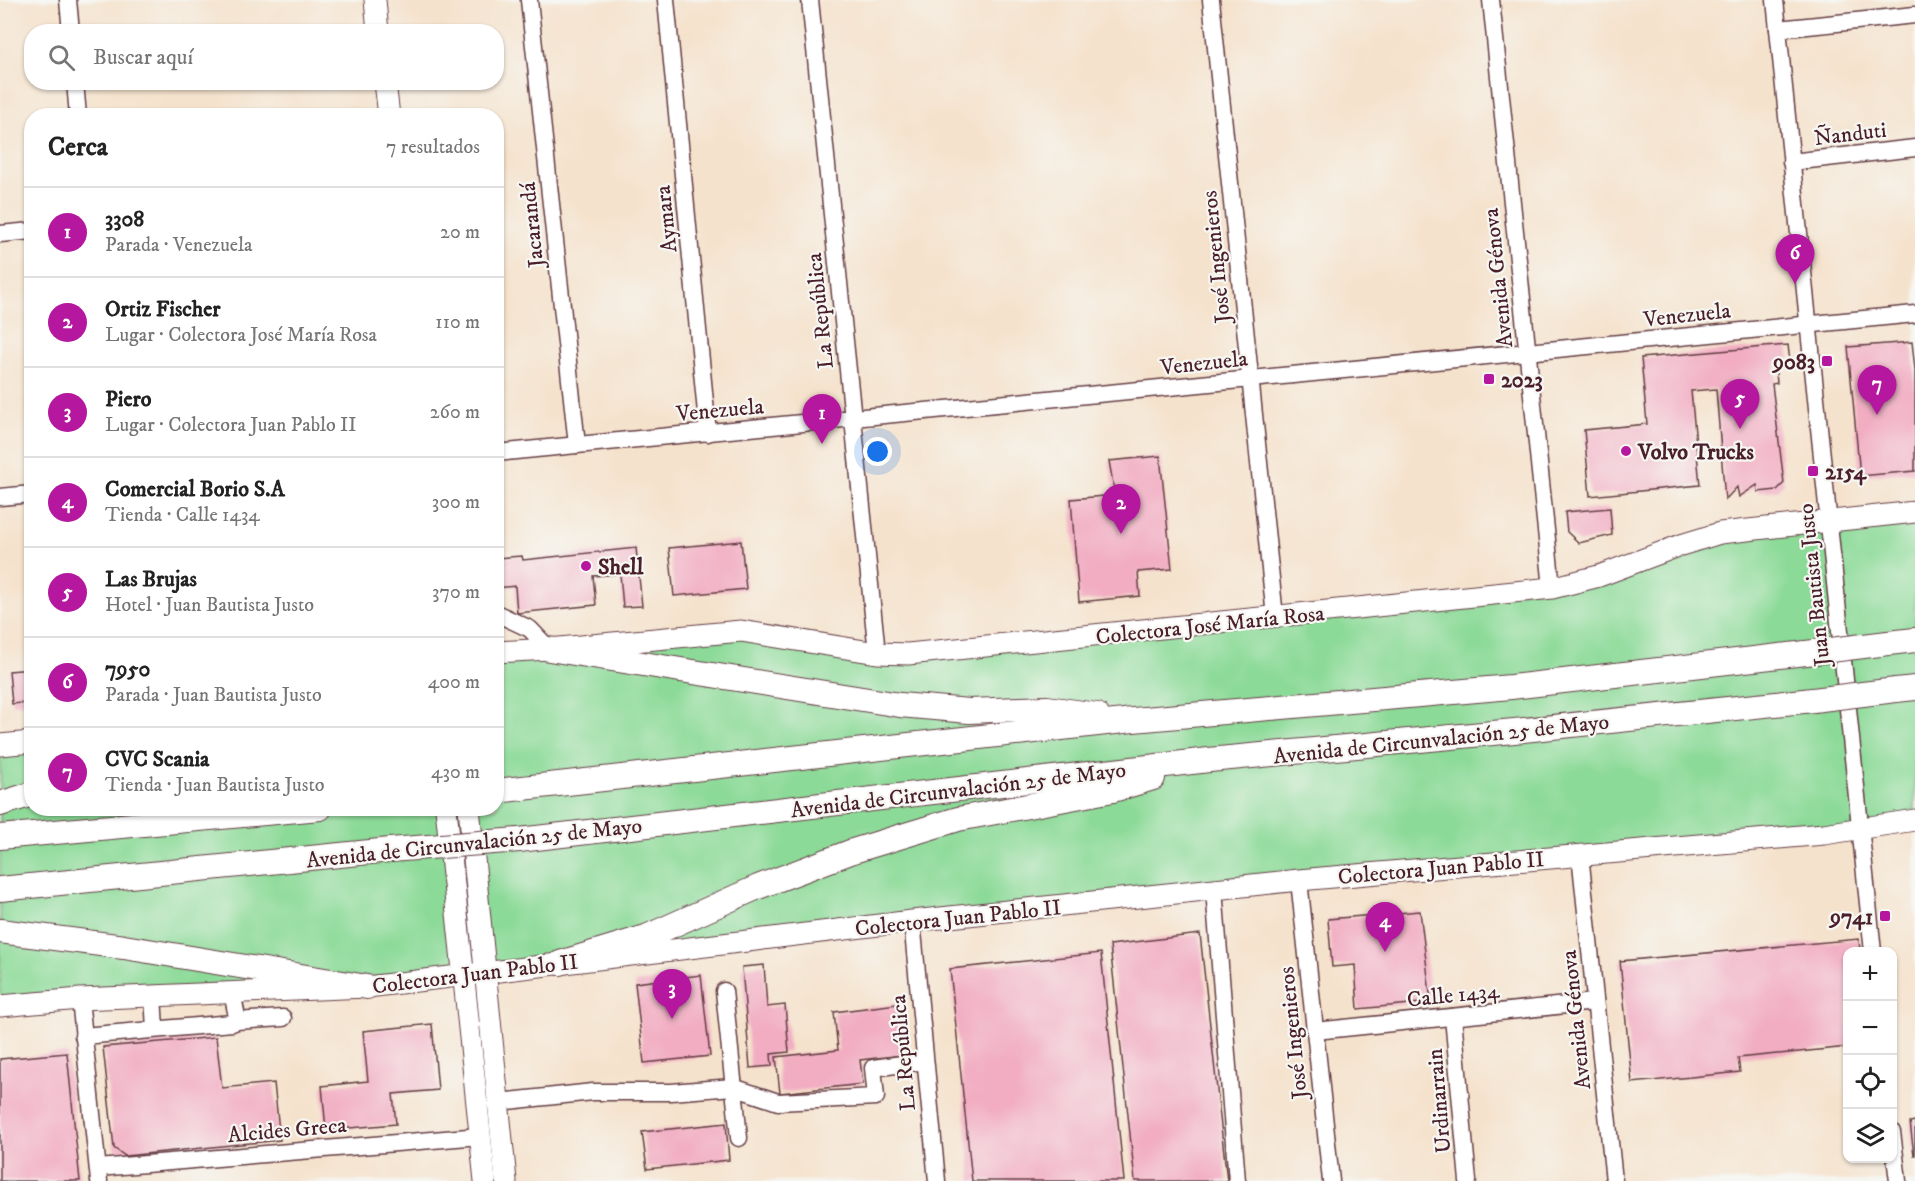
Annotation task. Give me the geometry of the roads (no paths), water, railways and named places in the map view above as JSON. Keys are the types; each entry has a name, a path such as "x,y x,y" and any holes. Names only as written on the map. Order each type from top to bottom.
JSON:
{"highway":[{"name":"Avenida de Circunvalación 25 de Mayo","path":"506,790 1133,720 1511,687 1915,640"},
{"path":"549,649 900,705 969,711 1047,708 1133,720"},
{"name":"Avenida de Circunvalación 25 de Mayo","path":"0,889 390,850 519,840 1209,760 1906,689"},
{"path":"560,963 646,937 758,887 854,851 958,819 1113,790 1209,760"},
{"path":"0,804 24,796"},
{"path":"0,837 232,816"},
{"path":"0,931 124,947 367,987"}],"main road":[{"path":"375,0 377,24"},
{"path":"386,90 388,108"},
{"name":"Colectora José María Rosa","path":"504,652 741,631 877,653 920,653 1552,588 1599,576 1720,533 1915,512"},
{"path":"0,745 24,743"},
{"path":"448,816 485,1181"},
{"path":"470,816 506,1181"},
{"name":"Colectora Juan Pablo II","path":"0,1006 153,995 367,987 912,921 1299,880 1824,834 1915,820"}],"street":[{"path":"68,0 70,24"},
{"name":"Jacarandá","path":"529,0 577,446"},
{"name":"Aymara","path":"666,0 708,433"},
{"name":"La República","path":"810,0 877,653"},
{"name":"José Ingenieros","path":"1211,0 1275,617"},
{"name":"Avenida Génova","path":"1491,0 1552,588"},
{"name":"Juan Bautista Justo","path":"1774,0 1873,947"},
{"path":"1778,29 1915,15"},
{"path":"76,90 77,108"},
{"name":"Ñanduti","path":"1791,162 1915,148"},
{"path":"0,234 24,232"},
{"name":"Venezuela","path":"504,452 1915,315"},
{"path":"0,497 24,495"},
{"path":"504,617 530,629 549,649"},
{"name":"Avenida Génova","path":"1580,854 1614,1181"},
{"name":"José Ingenieros","path":"1299,880 1330,1181"},
{"path":"1214,889 1238,1181"},
{"name":"La República","path":"912,921 937,1181"},
{"path":"724,991 739,1138"},
{"path":"232,992 236,1021"},
{"path":"153,995 155,1029"},
{"path":"80,999 98,1174"},
{"name":"Calle 1434","path":"1315,1031 1595,1002"},
{"name":"Urdinarrain","path":"1453,1017 1468,1181"},
{"path":"83,1036 283,1018"},
{"path":"498,1102 592,1092 671,1092 733,1086 778,1102 876,1097 873,1068 926,1061"},
{"name":"Alcides Greca","path":"98,1174 480,1136"},
{"path":"1896,1163 1898,1181"}],"place":[{"name":"7950","path":"1795,284"},
{"name":"9083","path":"1827,361"},
{"name":"2023","path":"1489,379"},
{"name":"CVC Scania","path":"1877,415"},
{"name":"Las Brujas","path":"1740,429"},
{"name":"3308","path":"822,444"},
{"name":"Volvo Trucks","path":"1626,451"},
{"name":"2154","path":"1813,471"},
{"name":"Ortiz Fischer","path":"1121,534"},
{"name":"Shell","path":"586,566"},
{"name":"9741","path":"1885,916"},
{"name":"Comercial Borio S.A","path":"1385,952"},
{"name":"Piero","path":"672,1019"}]}
